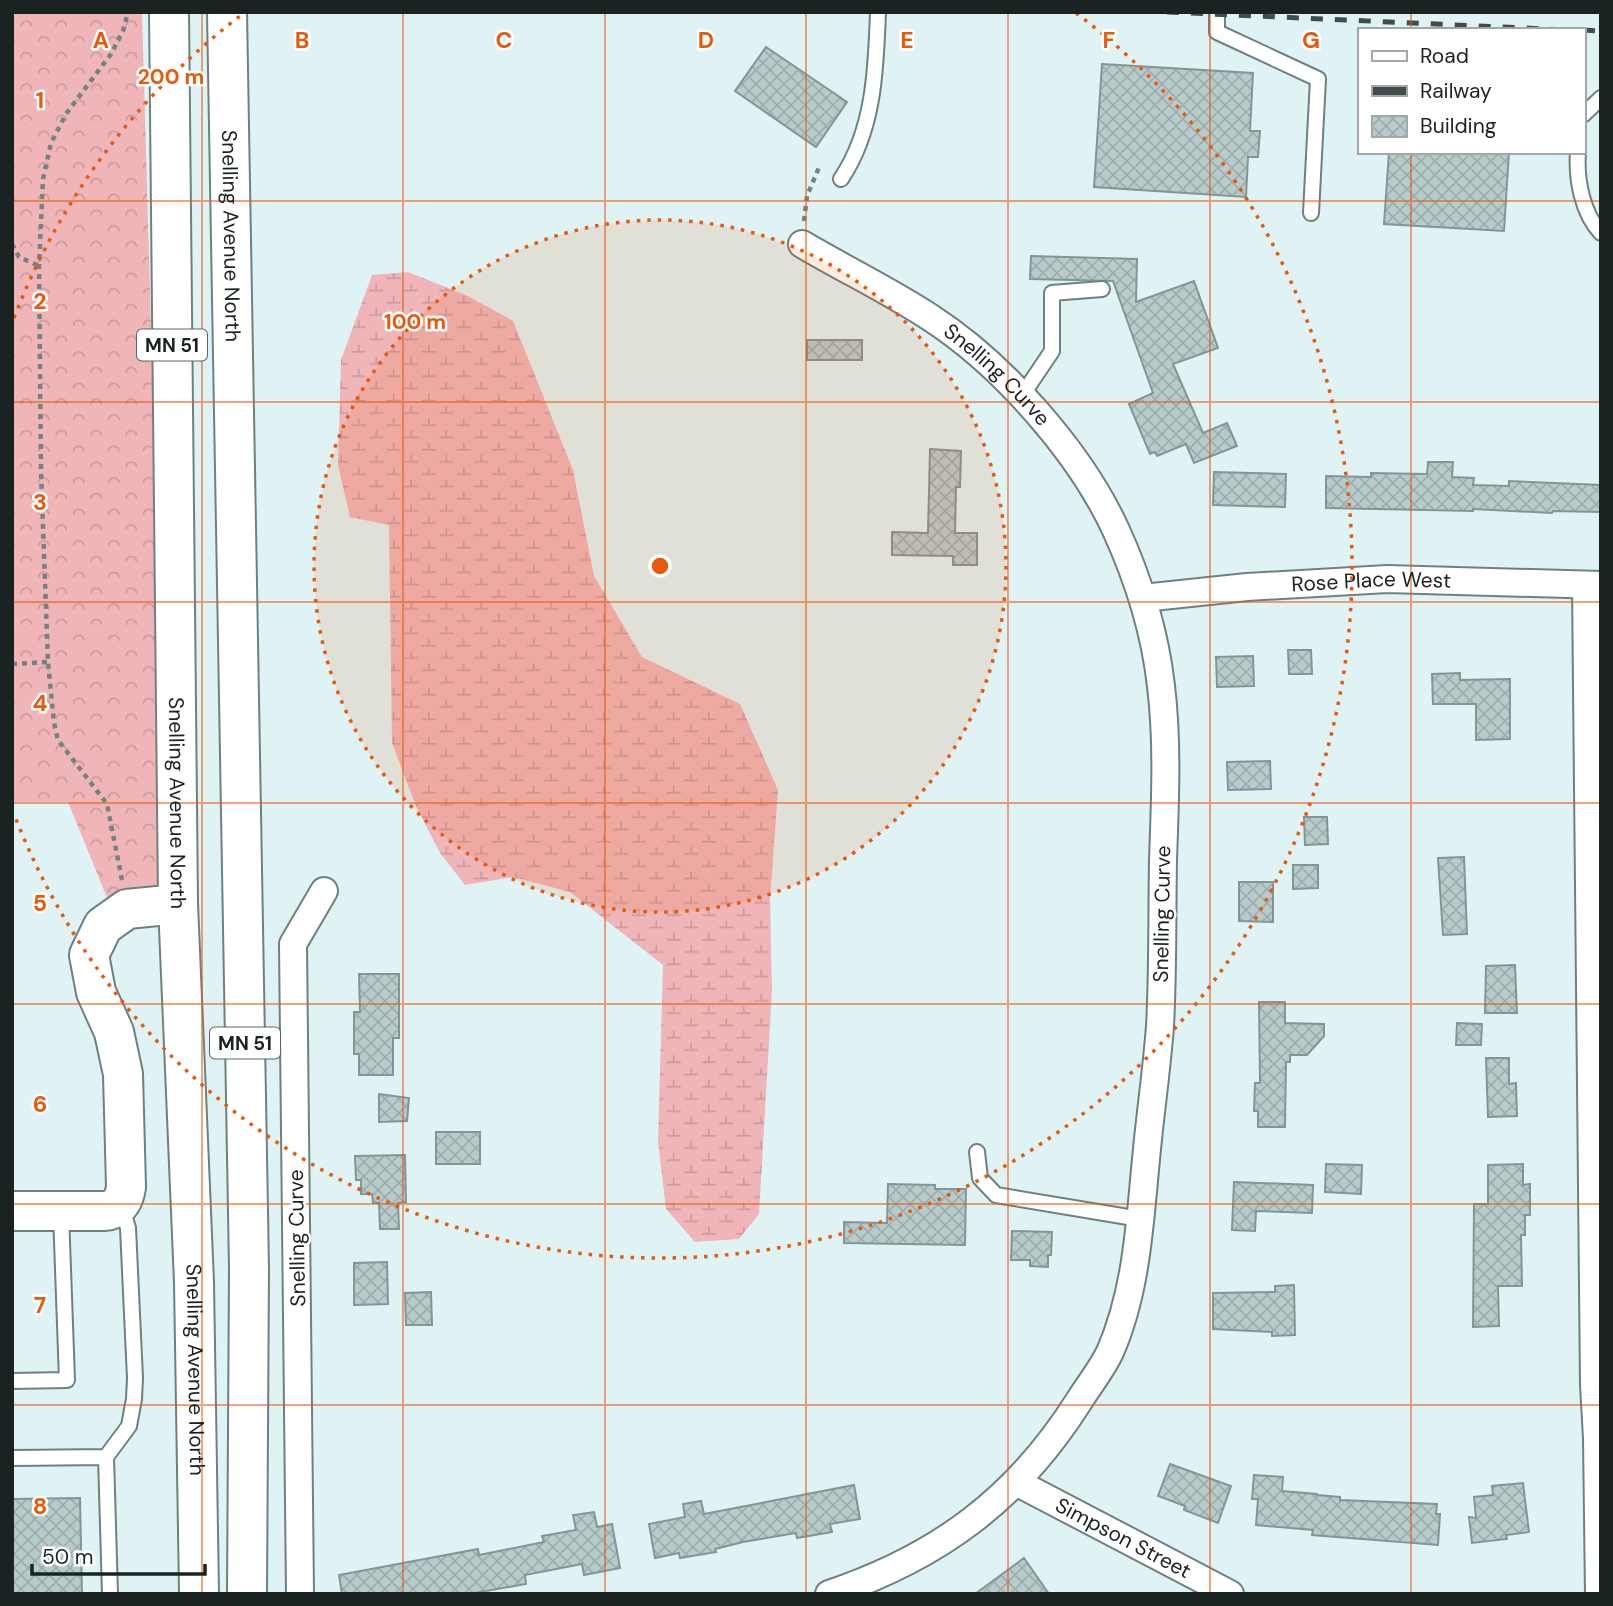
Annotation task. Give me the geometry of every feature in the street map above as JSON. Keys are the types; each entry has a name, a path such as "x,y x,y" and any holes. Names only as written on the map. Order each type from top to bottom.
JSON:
{"main road":[{"name":"Snelling Avenue North","path":"169,12 178,904 194,1282 200,1594"},
{"name":"Snelling Avenue North","path":"227,12 249,1269 247,1594"},
{"path":"12,1212 112,1210 120,1204 126,1187 123,1074 114,1032 96,992 89,955 103,926 127,909 178,904"}],"street":[{"name":"Snelling Curve","path":"802,244 932,318 988,363 1051,429 1086,479 1114,527 1143,598 1160,681 1166,735 1160,1025 1136,1257 1126,1307 1109,1355 1066,1422 1016,1482 965,1528 894,1569 829,1594"},
{"name":"Rose Place West","path":"1143,598 1247,587 1387,579 1593,585"},
{"path":"1593,585 1594,1385 1600,1593 1594,1594"},
{"name":"Snelling Curve","path":"300,1594 293,944 324,891"},
{"name":"Simpson Street","path":"1016,1482 1230,1594"}],"lane":[{"path":"841,179 868,119 876,62 878,12"},
{"path":"1217,12 1217,32 1318,79 1311,213"},
{"path":"1585,112 1601,97"},
{"path":"1578,154 1577,167 1582,197 1591,222 1601,233"},
{"path":"1021,397 1052,351 1052,293 1102,289"},
{"path":"977,1152 980,1178 996,1195 1140,1219"},
{"path":"110,1594 107,1457 129,1426 134,1399 128,1228 120,1204"},
{"path":"12,1381 67,1380 61,1211"},
{"path":"12,1458 107,1457"}],"path":[{"path":"127,909 107,804 58,740 54,723 48,662 41,472 39,266 43,179 51,143 66,114 111,54 123,31 128,12"},
{"path":"802,244 807,195 820,165"},
{"path":"12,244 19,257 39,266"},
{"path":"12,664 48,662"}],"green space":[{"path":"12,12 142,12 167,881 108,900 68,802 12,802"},
{"path":"408,272 468,296 513,321 573,470 594,576 642,657 740,704 778,790 770,899 772,990 759,1214 739,1239 695,1242 666,1209 658,1142 663,965 570,892 513,877 465,885 440,853 416,806 392,743 389,525 350,517 338,465 341,360 372,275"}],"building":[{"path":"766,47 847,102 816,147 735,91"},
{"path":"1102,64 1253,73 1250,131 1260,131 1258,157 1248,157 1246,197 1094,187"},
{"path":"1389,154 1509,154 1504,231 1384,224"},
{"path":"1031,256 1137,259 1136,302 1194,281 1218,348 1173,364 1203,433 1227,423 1237,446 1194,463 1186,444 1157,456 1155,452 1150,454 1129,404 1153,393 1113,281 1030,279"},
{"path":"807,340 862,340 862,360 807,360"},
{"path":"930,449 961,451 960,487 956,487 955,533 977,533 977,565 953,565 953,556 892,555 892,532 928,533"},
{"path":"1428,462 1453,462 1452,477 1474,478 1473,485 1509,486 1509,481 1601,485 1601,512 1326,508 1326,476 1371,477 1371,473 1427,474"},
{"path":"1214,472 1286,474 1285,507 1213,505"},
{"path":"1288,650 1311,650 1312,674 1289,674"},
{"path":"1253,656 1254,686 1217,687 1216,657"},
{"path":"1460,673 1460,680 1510,679 1510,739 1476,740 1476,704 1433,704 1432,674"},
{"path":"1270,761 1271,789 1228,790 1227,762"},
{"path":"1304,817 1327,817 1328,844 1305,845"},
{"path":"1464,857 1467,934 1443,935 1438,858"},
{"path":"1293,865 1318,865 1318,888 1293,889"},
{"path":"1239,882 1273,882 1273,922 1239,921"},
{"path":"1515,965 1517,1013 1485,1013 1486,966"},
{"path":"359,974 399,974 399,1038 393,1038 393,1075 359,1075 359,1054 354,1054 354,1012 360,1012"},
{"path":"1259,1002 1285,1002 1285,1023 1324,1024 1324,1036 1307,1055 1290,1055 1290,1062 1286,1062 1285,1127 1258,1127 1258,1111 1254,1111 1255,1083 1260,1083"},
{"path":"1457,1023 1482,1024 1481,1045 1456,1045"},
{"path":"1486,1058 1509,1058 1509,1084 1516,1083 1517,1116 1488,1117"},
{"path":"379,1094 409,1098 407,1121 379,1122"},
{"path":"436,1132 480,1132 480,1164 436,1164"},
{"path":"405,1155 406,1202 398,1203 399,1229 380,1229 379,1203 373,1203 372,1194 361,1194 361,1180 356,1180 355,1156"},
{"path":"1326,1164 1362,1165 1361,1194 1325,1192"},
{"path":"1523,1164 1523,1185 1530,1184 1530,1215 1525,1215 1525,1235 1521,1235 1522,1286 1498,1286 1499,1326 1473,1327 1474,1204 1488,1204 1488,1165"},
{"path":"1234,1182 1313,1185 1312,1213 1256,1211 1255,1231 1232,1230"},
{"path":"888,1184 966,1189 965,1245 844,1243 844,1222 887,1223"},
{"path":"1012,1231 1052,1232 1048,1267 1030,1266 1030,1260 1011,1260"},
{"path":"387,1262 388,1304 354,1305 354,1263"},
{"path":"1294,1285 1295,1335 1272,1336 1272,1332 1213,1329 1213,1293 1275,1292 1275,1286"},
{"path":"431,1292 432,1325 406,1325 405,1293"},
{"path":"1170,1464 1231,1486 1218,1523 1158,1496"},
{"path":"1254,1475 1283,1477 1282,1491 1340,1497 1340,1500 1437,1504 1436,1514 1440,1514 1438,1545 1312,1535 1313,1530 1256,1525 1258,1499 1252,1499"},
{"path":"1523,1483 1529,1532 1506,1535 1507,1539 1472,1543 1469,1517 1476,1518 1474,1497 1493,1495 1492,1486"},
{"path":"854,1485 860,1519 830,1524 832,1532 797,1538 796,1533 743,1542 715,1549 716,1552 680,1558 679,1553 655,1558 649,1524 685,1517 683,1504 701,1501 704,1514"},
{"path":"80,1498 82,1594 12,1594 12,1499"},
{"path":"594,1512 597,1527 612,1524 620,1568 584,1575 582,1564 525,1575 526,1584 469,1594 342,1594 339,1575 478,1549 479,1555 544,1542 542,1536 576,1530 573,1515"},
{"path":"1024,1558 1049,1594 975,1594"}],"railway":[{"path":"1167,12 1524,28"},
{"path":"1585,30 1601,31"}]}
